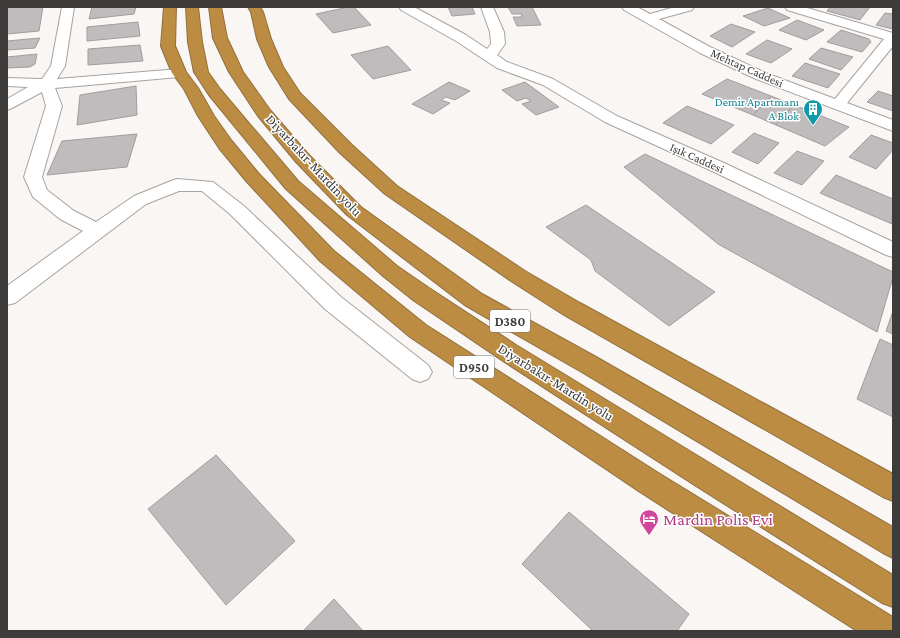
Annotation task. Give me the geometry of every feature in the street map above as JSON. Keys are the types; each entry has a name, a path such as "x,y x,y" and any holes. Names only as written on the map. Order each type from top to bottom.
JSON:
{"highway":[{"name":"D950","path":"170,7 168,46 179,74 191,88 206,116 225,144 253,178 327,256 418,330 644,479 886,631"},
{"name":"Diyarbakır-Mardin yolu","path":"192,7 195,42 201,72 214,92 246,133 292,185 390,271 421,294 508,352 706,477 893,592"},
{"name":"Diyarbakır-Mardin yolu","path":"215,7 220,38 236,72 264,113 302,158 354,211 474,300 588,364 893,543"},
{"path":"254,7 257,12 264,39 276,67 294,96 346,149 391,190 518,276 572,309 893,488"}],"street":[{"path":"7,105 46,84 58,66 68,7"},
{"name":"Işık Caddesi","path":"405,7 461,38 495,61 548,82 611,119 718,167 893,250"},
{"path":"487,7 497,32 498,44 495,61"},
{"name":"Mehtap Caddesi","path":"628,7 705,50 761,76 893,126"},
{"path":"650,18 688,7"},
{"path":"791,7 893,37 838,105"},
{"path":"7,82 46,84 179,74"},
{"path":"46,84 54,106 33,178 39,193 67,215 97,230"},
{"path":"7,297 140,200 177,185 207,186 237,210 333,303 420,372"}],"building":[{"path":"8,7 43,7 39,31 7,34"},
{"path":"92,7 136,7 134,14 89,19"},
{"path":"354,7 371,25 333,33 316,14"},
{"path":"448,7 472,7 475,14 452,16"},
{"path":"508,7 532,7 541,25 517,26 513,17 522,17 521,14 512,14"},
{"path":"830,7 870,7 860,20 827,11"},
{"path":"768,8 790,18 764,26 743,16"},
{"path":"885,13 893,14 893,29 876,25"},
{"path":"797,20 824,30 806,40 779,30"},
{"path":"138,22 140,36 87,41 87,27"},
{"path":"731,24 755,32 732,47 710,36"},
{"path":"841,30 869,39 871,42 862,52 827,42"},
{"path":"40,38 35,48 7,50 7,41"},
{"path":"767,40 792,49 771,63 746,54"},
{"path":"140,45 143,61 88,65 88,49"},
{"path":"388,46 411,70 373,79 351,55"},
{"path":"821,48 853,57 841,70 809,59"},
{"path":"37,54 35,64 30,67 7,68 7,57"},
{"path":"805,63 840,74 828,88 792,76"},
{"path":"727,79 771,96 753,115 702,94"},
{"path":"449,82 470,91 455,100 446,97 441,100 450,103 433,114 412,104"},
{"path":"525,82 559,107 536,115 522,104 531,101 526,98 517,101 502,90"},
{"path":"136,86 137,115 77,125 80,95"},
{"path":"878,91 893,96 893,111 867,102"},
{"path":"771,96 794,105 776,125 753,115"},
{"name":"Demir Apartmanı A Blok","path":"794,105 849,127 825,146 776,125"},
{"path":"687,106 734,125 711,144 663,123"},
{"path":"754,133 779,143 758,164 732,152"},
{"path":"137,134 127,167 47,175 62,141"},
{"path":"871,135 893,143 893,150 876,169 849,157"},
{"path":"797,151 824,161 802,185 774,173"},
{"path":"645,154 893,272 893,277 877,332 718,244 624,167"},
{"path":"836,175 893,199 892,224 820,193"},
{"path":"586,205 715,292 669,326 595,271 591,260 546,227"},
{"path":"893,311 893,334 886,331"},
{"path":"880,339 893,345 893,417 857,399"},
{"path":"216,455 295,541 226,605 148,509"},
{"path":"569,512 689,614 677,631 593,631 522,564"},
{"path":"334,599 363,631 303,631"}],"place":[{"name":"Demir Apartmanı A Blok","path":"813,126"},
{"name":"Mardin Polis Evi","path":"649,536"}]}
